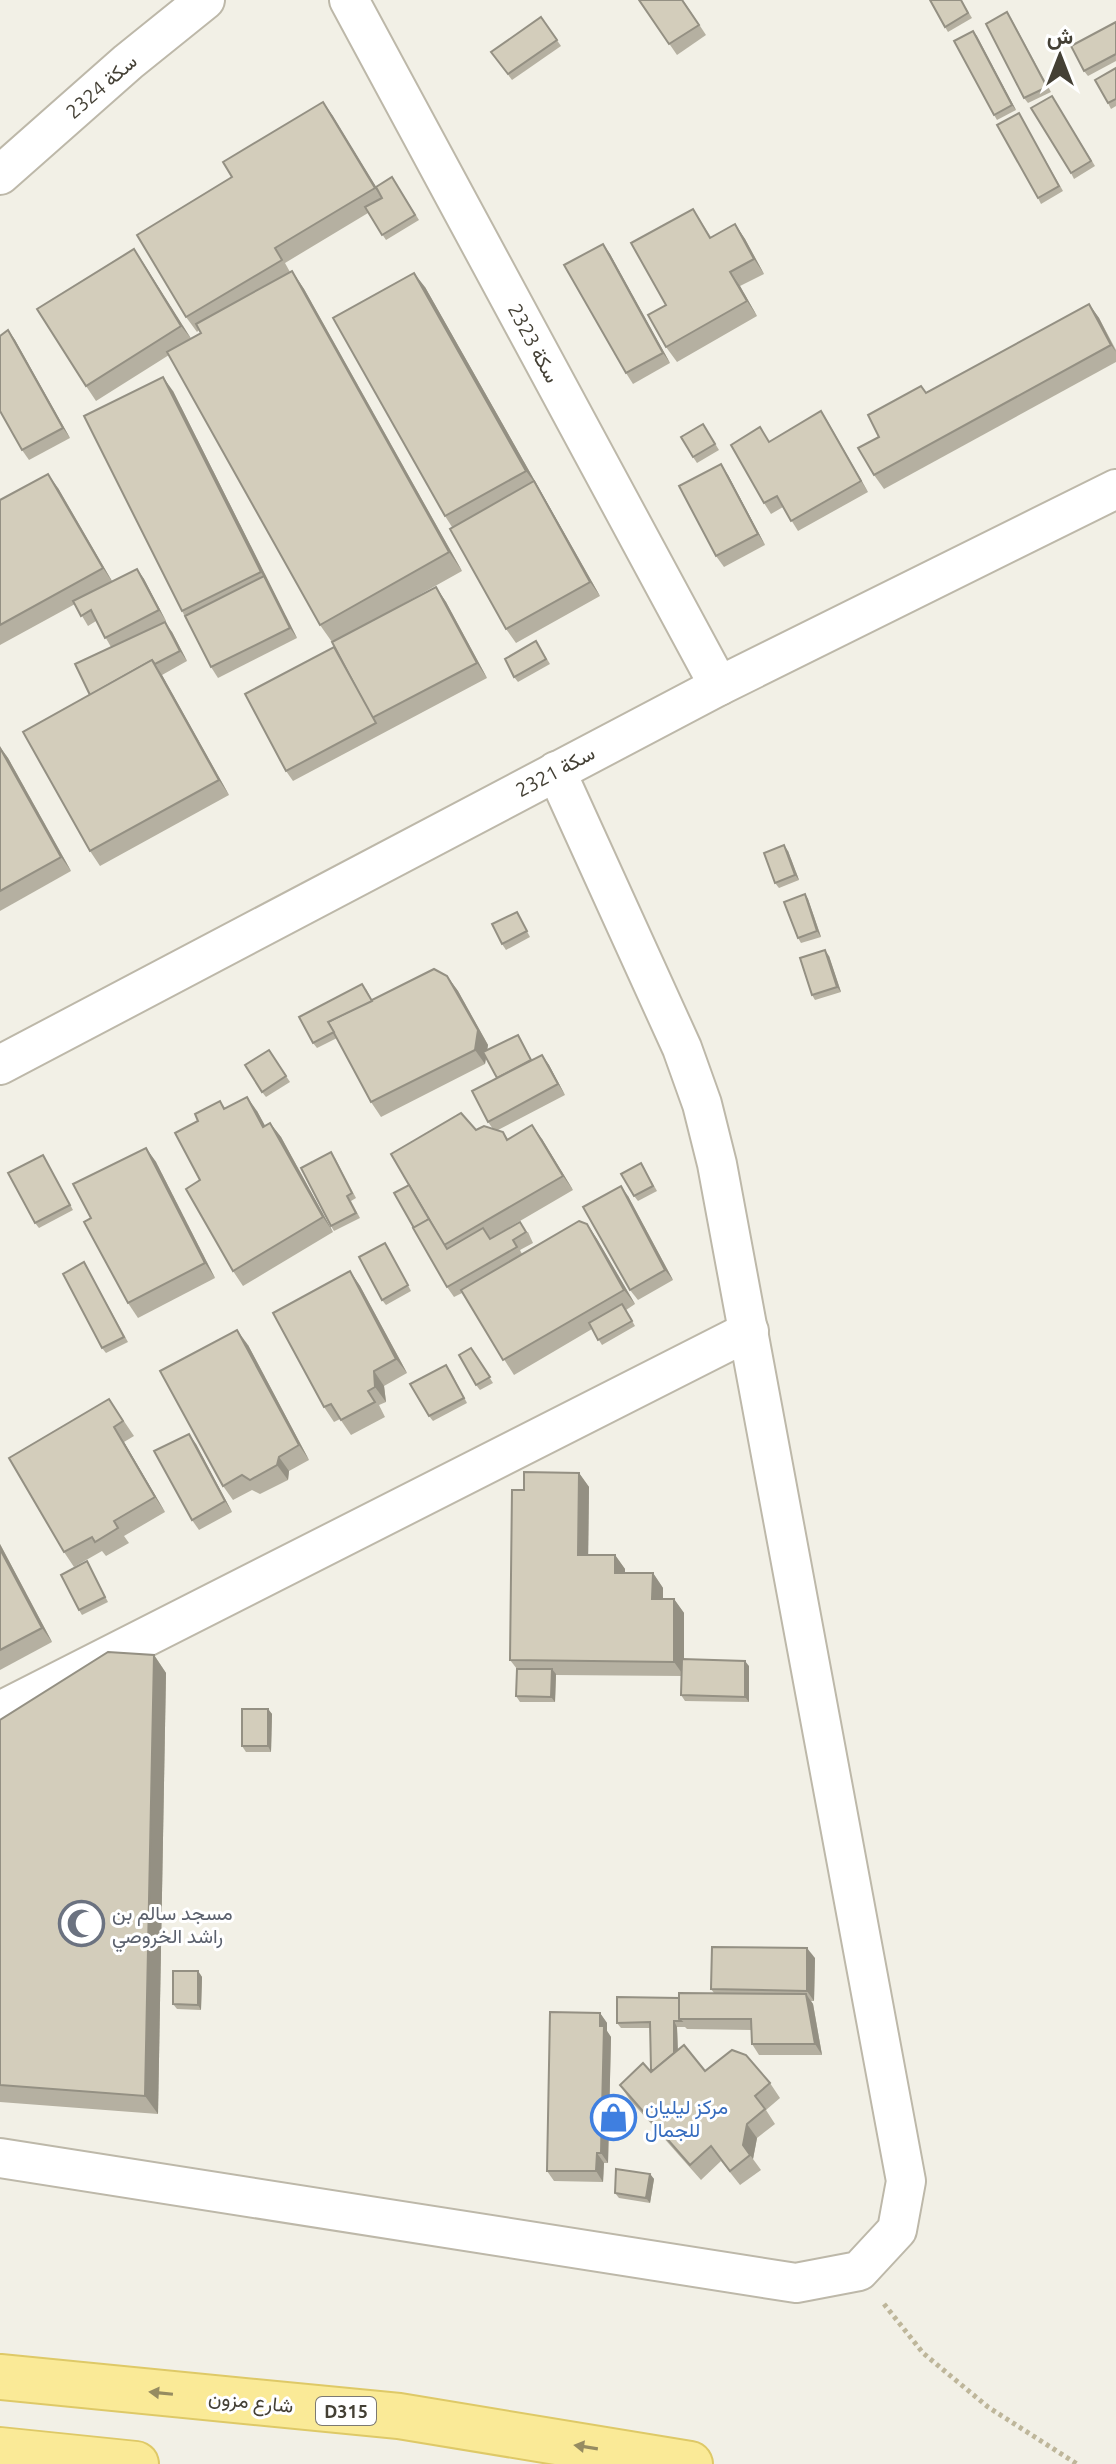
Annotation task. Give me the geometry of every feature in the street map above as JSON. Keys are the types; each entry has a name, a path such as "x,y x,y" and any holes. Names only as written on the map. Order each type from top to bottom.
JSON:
{"main road":[{"name":"شارع مزون","path":"0,2377 399,2416 690,2464"},
{"path":"0,2450 136,2464"}],"street":[{"name":"سكة 2324","path":"0,175 128,62 205,0"},
{"name":"سكة 2323","path":"349,0 719,686"},
{"name":"سكة 2321","path":"0,1065 719,686 1116,489"},
{"path":"0,2158 796,2283 859,2271 897,2230 906,2181 717,1164 702,1104 682,1048 556,771"},
{"path":"0,1711 749,1331"}],"path":[{"path":"859,2271 923,2353 988,2407 1077,2464"}],"building":[{"path":"639,0 682,0 699,25 669,44"},
{"path":"930,0 961,0 968,13 945,27"},
{"path":"1007,12 1047,87 1024,98 986,24"},
{"path":"541,17 557,40 508,74 491,52"},
{"path":"1116,22 1116,54 1084,71 1071,46"},
{"path":"973,31 1012,105 994,115 954,41"},
{"path":"1116,68 1116,99 1108,103 1095,80"},
{"path":"1052,96 1091,161 1071,173 1031,108"},
{"path":"323,102 375,188 275,248 282,260 186,317 137,235 232,177 223,162"},
{"path":"1019,113 1059,186 1038,198 997,125"},
{"path":"392,177 415,215 382,235 365,207 382,198 376,187"},
{"path":"693,209 710,238 735,224 754,259 730,272 747,301 666,347 648,315 666,305 631,243"},
{"path":"603,244 663,353 626,373 564,265"},
{"path":"134,249 181,326 86,386 37,309"},
{"path":"292,271 449,552 320,625 167,352 201,333 196,324"},
{"path":"414,273 526,471 445,516 333,318"},
{"path":"1089,304 1111,345 874,475 858,448 879,437 868,415 921,386 926,393"},
{"path":"8,330 63,428 22,450 0,411 0,336"},
{"path":"163,377 261,572 182,611 84,416"},
{"path":"821,411 861,481 791,521 777,496 764,503 731,445 760,427 769,442"},
{"path":"703,424 715,444 693,457 681,437"},
{"path":"721,464 758,534 716,556 679,486"},
{"path":"48,474 103,568 0,625 0,500"},
{"path":"534,481 590,582 506,629 450,529"},
{"path":"137,569 159,610 105,638 91,610 81,616 73,601"},
{"path":"264,576 290,628 211,667 185,616"},
{"path":"436,587 477,663 372,718 332,642"},
{"path":"165,622 180,651 155,664 152,660 90,695 75,664"},
{"path":"536,641 546,659 514,677 505,659"},
{"path":"334,647 376,723 286,771 245,694"},
{"path":"152,660 219,780 90,851 23,732"},
{"path":"0,748 61,857 0,891"},
{"path":"784,845 795,875 775,883 764,853"},
{"path":"805,894 817,931 798,938 784,902"},
{"path":"517,912 527,931 502,944 492,924"},
{"path":"825,950 837,987 812,995 800,958"},
{"path":"434,969 447,976 478,1030 475,1050 371,1102 328,1022"},
{"path":"362,984 372,1001 328,1022 334,1032 313,1043 299,1017"},
{"path":"518,1035 531,1060 497,1078 483,1052"},
{"path":"269,1050 286,1076 262,1092 245,1065"},
{"path":"542,1055 558,1084 488,1122 472,1091"},
{"path":"247,1097 263,1127 270,1123 323,1217 233,1271 186,1189 200,1180 175,1133 198,1121 195,1114 220,1101 224,1109"},
{"path":"461,1113 476,1130 484,1126 503,1132 507,1140 532,1125 563,1176 444,1245 391,1154"},
{"path":"146,1148 205,1263 128,1303 84,1222 91,1218 73,1184"},
{"path":"331,1152 352,1193 347,1196 356,1213 331,1226 301,1168"},
{"path":"43,1155 70,1205 35,1223 8,1173"},
{"path":"641,1163 653,1186 634,1196 621,1174"},
{"path":"409,1185 429,1219 414,1228 394,1193"},
{"path":"621,1186 665,1270 630,1290 583,1207"},
{"path":"429,1219 447,1249 483,1228 490,1239 520,1222 526,1232 513,1240 517,1247 447,1287 413,1228"},
{"path":"579,1221 587,1224 624,1290 503,1360 461,1290"},
{"path":"385,1243 408,1285 382,1300 359,1257"},
{"path":"84,1262 124,1337 102,1348 63,1274"},
{"path":"350,1271 396,1359 374,1371 375,1387 368,1391 375,1402 341,1420 331,1404 324,1407 273,1313"},
{"path":"622,1304 632,1321 598,1340 589,1323"},
{"path":"237,1330 299,1445 279,1457 277,1465 250,1480 242,1475 223,1486 160,1371"},
{"path":"471,1348 490,1377 476,1385 459,1355"},
{"path":"446,1365 464,1398 429,1416 410,1384"},
{"path":"109,1399 123,1421 114,1427 155,1497 114,1521 118,1528 95,1542 92,1537 64,1552 9,1458"},
{"path":"189,1434 225,1501 192,1520 154,1451"},
{"path":"524,1472 579,1473 578,1555 615,1555 615,1573 653,1573 652,1599 674,1599 674,1662 510,1660 512,1490 524,1490"},
{"path":"0,1549 42,1628 0,1650"},
{"path":"87,1561 105,1597 79,1610 61,1575"},
{"name":"مسجد سالم بن راشد الخروصي","path":"108,1652 154,1655 145,2096 0,2085 0,1720"},
{"path":"682,1659 745,1661 745,1697 681,1695"},
{"path":"517,1669 552,1669 551,1697 516,1696"},
{"path":"242,1709 268,1709 268,1746 242,1746"},
{"path":"712,1947 807,1948 807,1991 711,1989"},
{"path":"173,1971 198,1971 198,2005 173,2004"},
{"path":"679,1993 806,1994 815,2044 752,2044 751,2019 679,2019"},
{"path":"617,1997 679,1998 681,2021 674,2021 674,2053 654,2070 651,2070 650,2022 617,2023"},
{"path":"550,2012 600,2013 600,2026 604,2026 601,2153 597,2153 596,2171 547,2171"},
{"path":"684,2045 705,2071 732,2050 746,2055 770,2083 755,2096 765,2109 747,2124 743,2145 750,2155 730,2171 711,2146 690,2165 620,2085 643,2063 651,2072"},
{"path":"616,2169 650,2174 646,2198 615,2193"}],"place":[{"name":"مسجد سالم بن راشد الخروصي","path":"81,1924"},
{"name":"مركز ليليان للجمال","path":"614,2118"}]}
